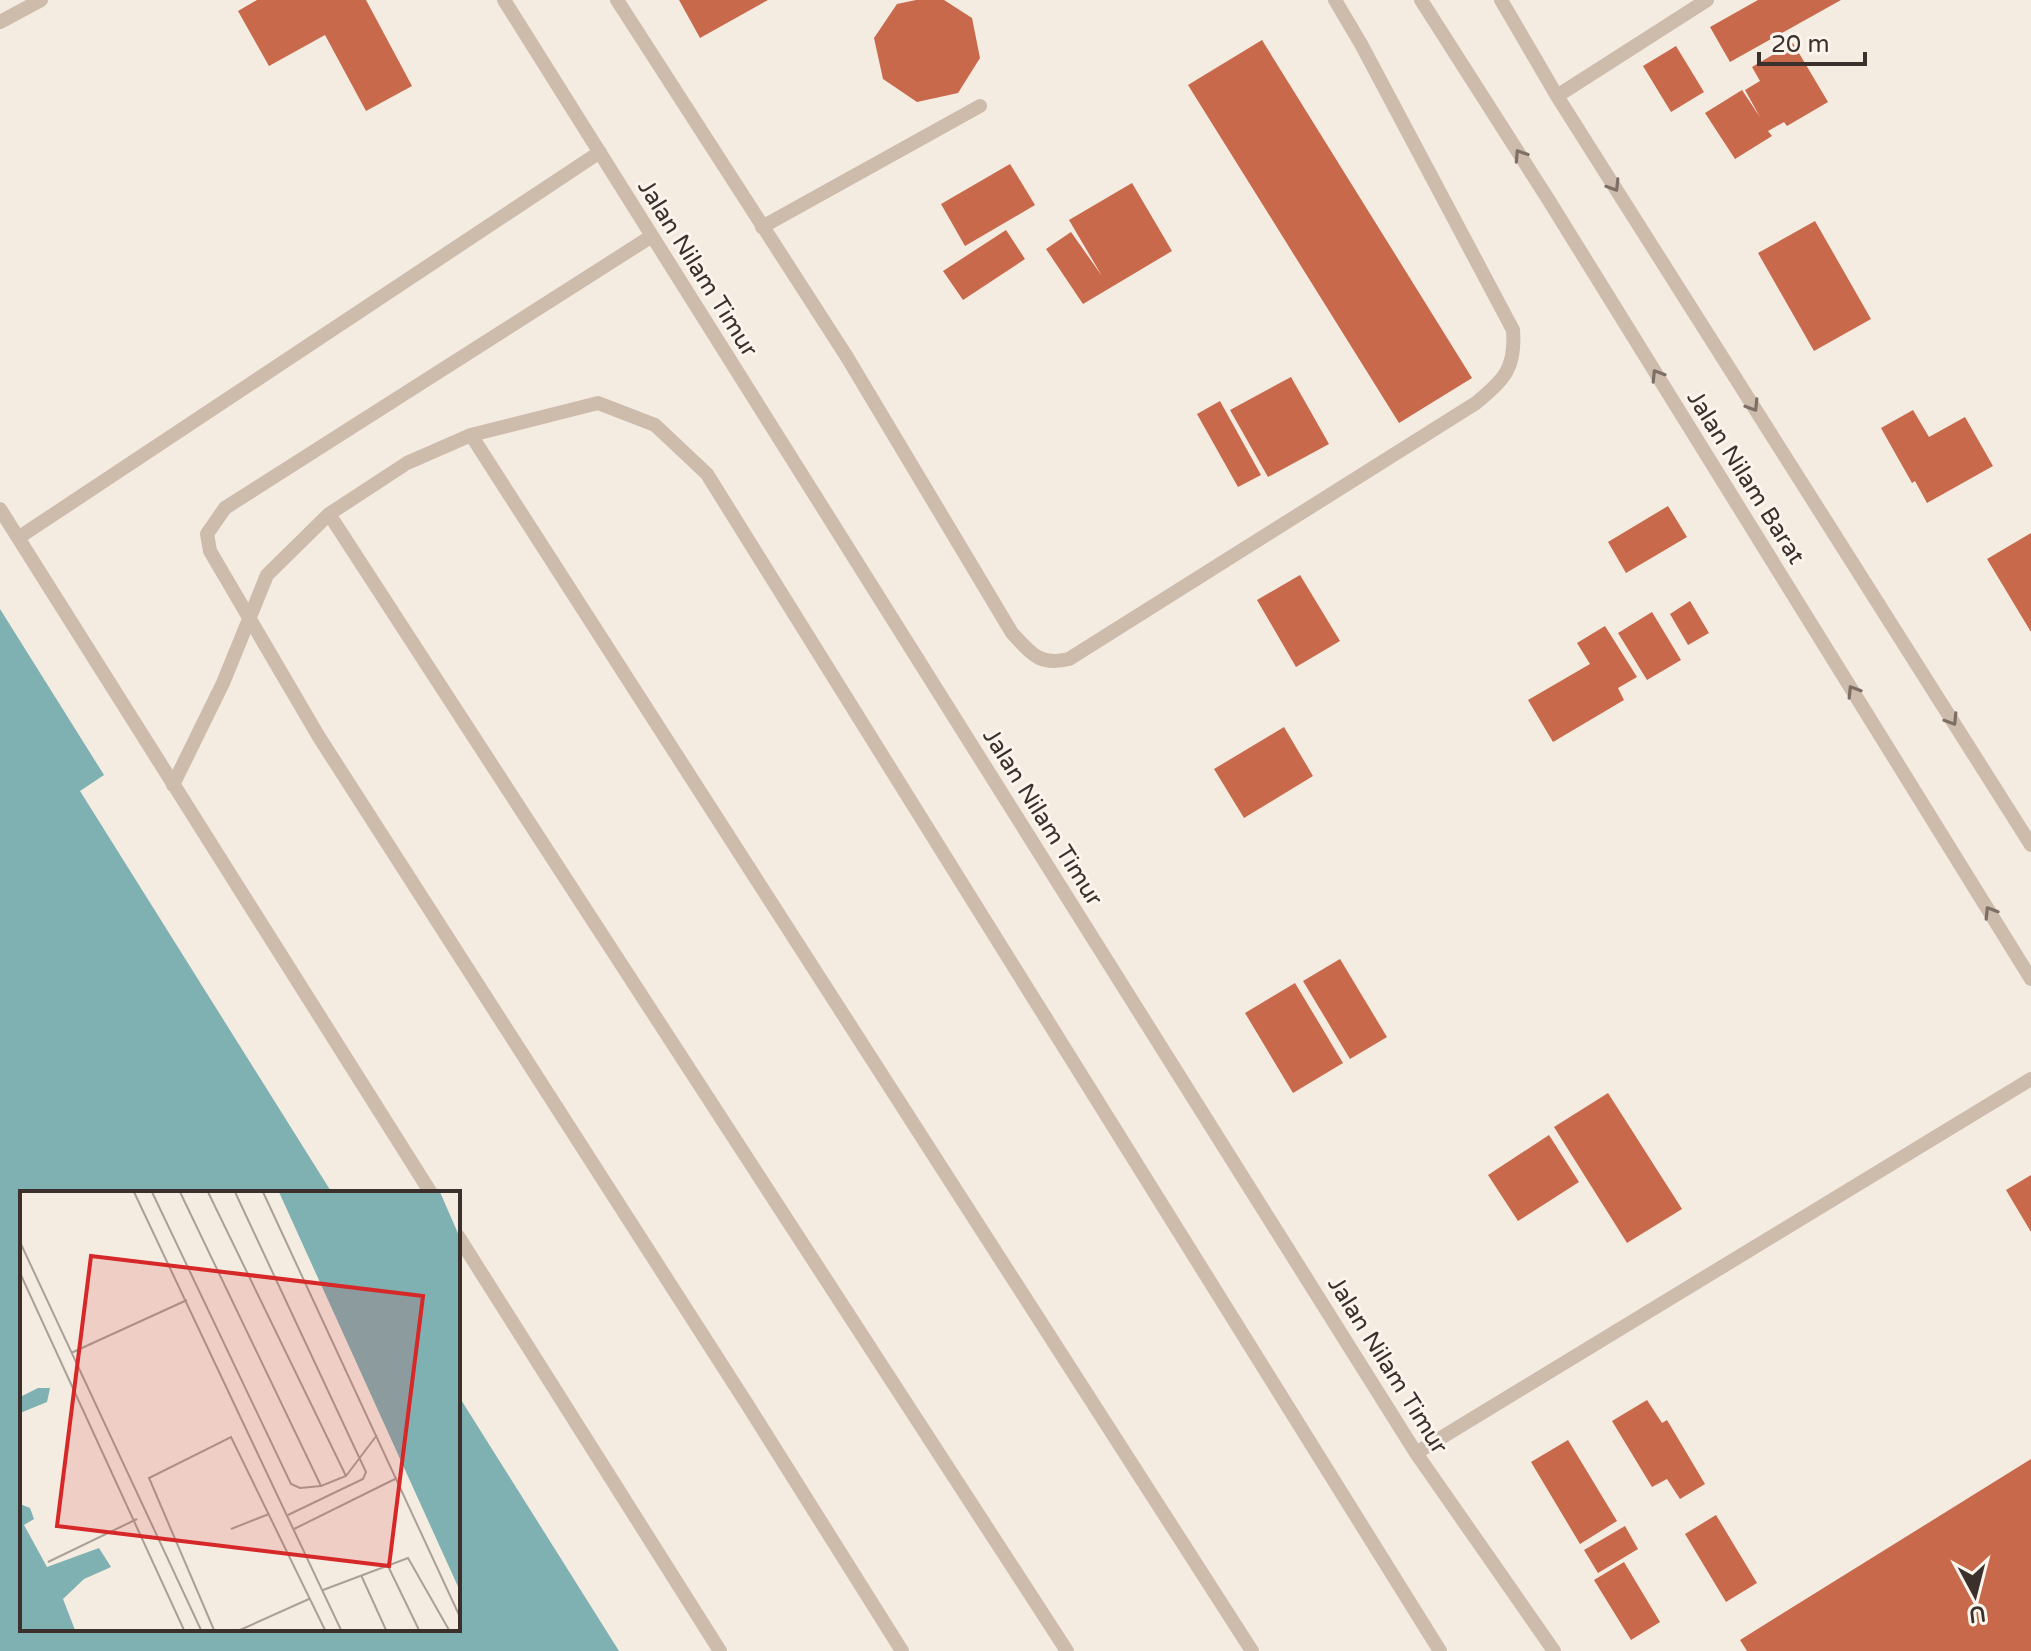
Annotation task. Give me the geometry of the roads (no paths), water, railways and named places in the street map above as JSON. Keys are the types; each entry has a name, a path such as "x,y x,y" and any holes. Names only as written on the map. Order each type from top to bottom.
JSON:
{"lane":[{"path":"9,0 17,13"},
{"path":"0,22 41,0"},
{"name":"Jalan Nilam Timur","path":"504,0 1416,1453 1554,1651"},
{"path":"617,0 847,357 1012,633 1033,655 1051,663 1069,659 1476,403 1504,379 1515,354 1513,330 1335,0"},
{"name":"Jalan Nilam Barat","path":"1421,0 1548,199 2031,979"},
{"name":"Jalan Nilam Barat","path":"1501,0 1557,96 2031,845"},
{"path":"1557,96 1707,0"},
{"path":"762,227 980,106"},
{"path":"18,538 600,152"},
{"path":"652,236 225,508 207,534 210,551 319,737 902,1651"},
{"path":"173,785 223,683 267,575 329,514 407,463 471,435 598,403 655,425 707,474 1440,1651"},
{"path":"471,435 1252,1651"},
{"path":"0,509 430,1191"},
{"path":"329,514 1067,1651"},
{"path":"1416,1453 2031,1079"},
{"path":"460,1239 720,1651"}],"water":[{"path":"0,609 104,775 80,791 331,1191 20,1191 20,1631 460,1631 460,1398 619,1651 0,1651"}]}
